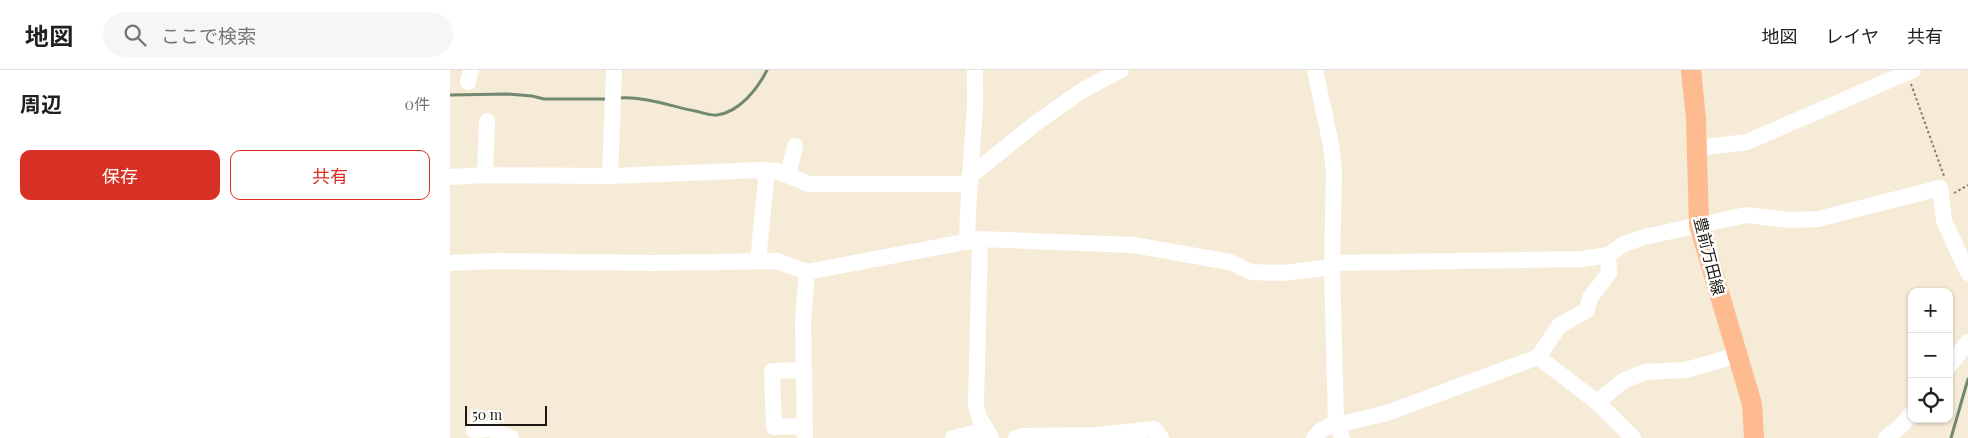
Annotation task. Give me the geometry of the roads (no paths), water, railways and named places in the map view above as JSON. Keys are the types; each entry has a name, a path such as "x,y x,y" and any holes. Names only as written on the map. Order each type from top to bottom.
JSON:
{"main road":[{"name":"豊前万田線","path":"1691,70 1697,148 1699,225 1752,404 1757,434"}],"street":[{"path":"610,176 614,70"},
{"path":"953,438 989,434 979,417 976,406 974,240 968,180 975,102 975,70"},
{"path":"450,177 485,175 610,176 767,170 777,171 809,184 968,180 1052,112 1084,90 1121,70"},
{"path":"1315,70 1331,145 1334,172 1332,265 1338,428"},
{"path":"1697,148 1747,142 1910,71"},
{"path":"485,175 487,121"},
{"path":"788,175 795,146"},
{"path":"758,262 767,170"},
{"path":"450,262 652,263 777,261 807,272 974,240 1133,245 1230,262 1250,272 1284,273 1332,265 1582,259 1608,255 1624,244 1644,237 1746,215 1789,220 1818,219 1940,188 1944,221 1968,273"},
{"path":"1314,438 1319,432 1387,413 1538,357 1559,326 1587,310 1590,298 1609,273 1608,255"},
{"path":"804,370 772,371 774,427 805,432 804,370 803,321 807,272"},
{"path":"1953,361 1968,342"},
{"path":"1597,402 1623,381 1645,372 1686,370 1738,355"},
{"path":"1538,357 1597,402 1634,438"},
{"path":"1886,438 1908,418"},
{"path":"474,430 490,429 511,438"},
{"path":"1016,438 1154,429 1161,438"}],"waterway":[{"path":"619,98 647,100 717,115 725,113 741,104 759,84 767,70"},
{"path":"450,95 507,94 544,99 608,99"},
{"path":"1951,438 1968,379"}]}
